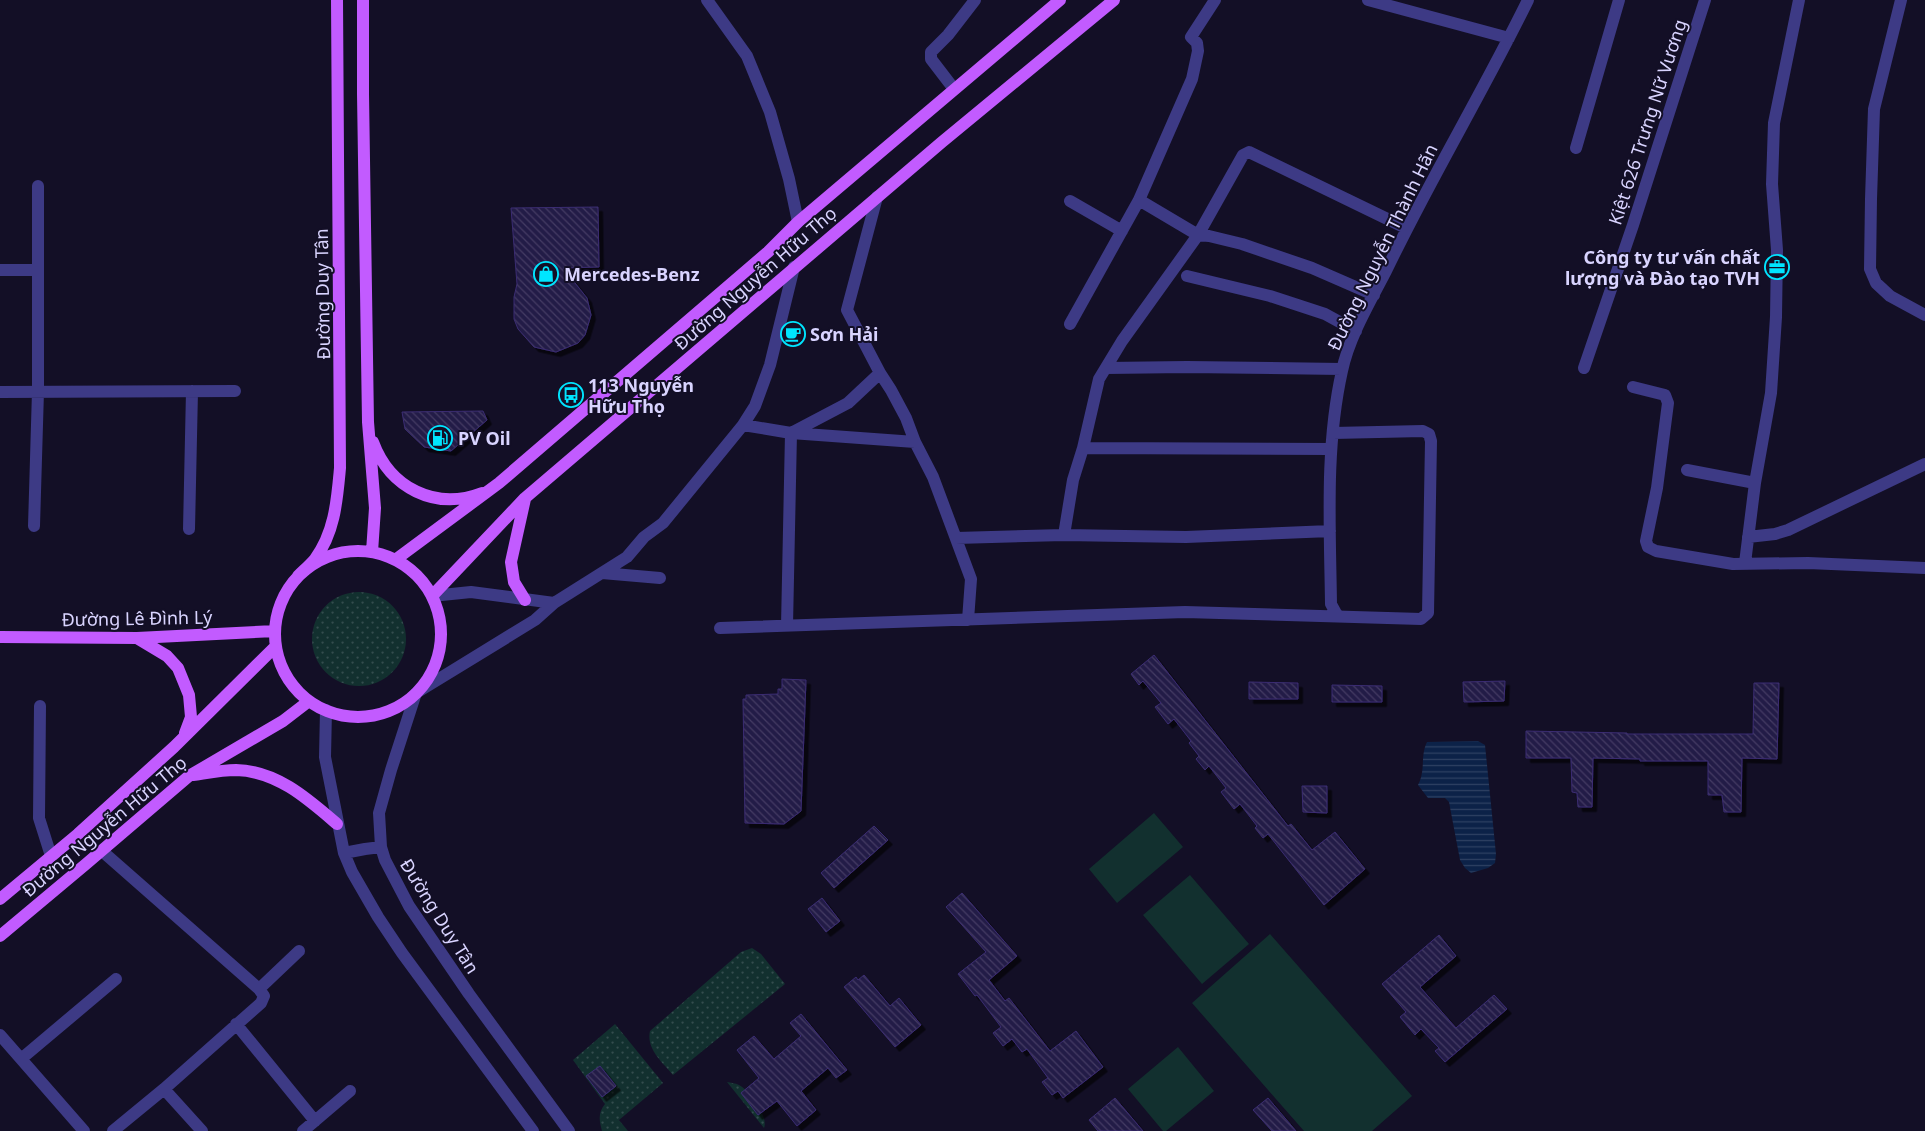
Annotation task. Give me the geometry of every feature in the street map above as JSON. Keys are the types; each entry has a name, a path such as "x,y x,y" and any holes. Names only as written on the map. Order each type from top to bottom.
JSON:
{"main road":[{"name":"Đường Duy Tân","path":"298,576 315,559 334,521 340,468 337,0"},
{"path":"363,0 368,422 375,508 372,552"},
{"name":"Đường Nguyễn Hữu Thọ","path":"395,560 499,483 768,252 798,222 1060,0"},
{"name":"Đường Nguyễn Hữu Thọ","path":"432,596 525,498 794,267 1114,0"},
{"path":"368,422 379,457 386,469 396,479 419,493 446,499 459,499 486,491 499,483"},
{"path":"524,600 514,582 511,562 525,498"},
{"path":"352,551 372,552 395,560 412,571 432,596 438,615 440,635 438,655 430,675 416,693 401,704 383,713 345,716 326,710 310,701 294,686 282,667 276,646 275,631 278,611 286,592 298,576 314,563 332,554 352,551"},
{"name":"Đường Lê Đình Lý","path":"0,637 137,638 275,631"},
{"path":"137,638 167,656 178,668 189,695 191,718 183,738"},
{"name":"Đường Nguyễn Hữu Thọ","path":"0,899 183,738 276,646"},
{"name":"Đường Nguyễn Hữu Thọ","path":"0,936 188,776 283,721 310,701"},
{"path":"188,776 235,770 257,772 287,785 337,824"}],"street":[{"path":"707,0 747,56 770,112 789,179 798,222"},
{"path":"954,90 932,60 931,52 948,35 975,0"},
{"path":"1070,324 1139,200 1192,79 1198,51 1197,43 1191,37 1215,0"},
{"path":"1368,0 1509,38"},
{"name":"Đường Nguyễn Thành Hãn","path":"1337,615 1331,604 1331,449 1342,370 1356,331 1406,228 1528,0"},
{"path":"1576,148 1619,0"},
{"name":"Kiệt 626 Trưng Nữ Vương","path":"1584,368 1705,0"},
{"path":"1745,563 1755,483 1770,398 1776,317 1777,250 1772,184 1774,123 1799,0"},
{"path":"1901,0 1874,109 1870,269 1876,283 1890,296 1925,315"},
{"path":"1064,535 1073,480 1083,448 1099,379 1122,341 1198,235 1243,155 1249,152 1406,228"},
{"path":"34,526 38,391 36,270 38,186"},
{"path":"877,197 848,310 880,374 906,418 915,442 933,477 971,579 968,620"},
{"path":"1139,200 1198,235 1242,244 1343,280 1374,295"},
{"path":"1070,201 1122,231"},
{"path":"416,693 534,620 554,603 627,557 644,537 663,523 743,425 755,406 770,365 794,267"},
{"path":"0,270 36,270"},
{"path":"1187,276 1279,298 1325,314 1356,331"},
{"path":"1106,368 1187,366 1342,370"},
{"path":"791,433 848,403 880,374"},
{"path":"1633,387 1664,395 1668,400 1657,488 1646,541 1648,547 1732,564 1925,568"},
{"path":"189,529 192,391"},
{"path":"0,392 235,391"},
{"path":"743,425 791,433 915,442"},
{"path":"720,628 1185,612 1337,615 1421,619 1428,613 1429,434 1423,431 1333,433"},
{"path":"787,626 791,433"},
{"path":"1083,448 1331,449"},
{"path":"1748,537 1775,534 1788,530 1923,468"},
{"path":"1687,470 1755,483"},
{"path":"956,538 1064,535 1186,537 1330,531"},
{"path":"602,573 660,578"},
{"path":"432,596 471,592 554,603"},
{"name":"Đường Duy Tân","path":"416,693 379,813 381,847 385,860 436,947 569,1131"},
{"name":"Đường Nguyễn Hữu Thọ","path":"40,706 39,818 51,856"},
{"path":"326,710 325,757 344,854 352,872 378,917 402,953 533,1131"},
{"path":"344,854 381,847"},
{"path":"102,851 259,989 264,996 261,1003 164,1089 113,1131"},
{"path":"259,989 299,950"},
{"path":"21,1058 116,979"},
{"path":"236,1024 315,1121"},
{"path":"0,1035 84,1131"},
{"path":"164,1089 202,1131"},
{"path":"302,1131 350,1091"}],"green space":[{"path":"350,592 368,592 393,605 403,621 406,639 403,657 393,673 368,686 350,686 325,673 312,648 312,630 325,605"},
{"path":"1154,813 1183,847 1117,903 1089,869"},
{"path":"1190,875 1249,944 1202,984 1143,915"},
{"path":"1270,934 1412,1096 1372,1131 1304,1131 1192,1003"},
{"path":"752,948 761,954 785,984 673,1075 660,1060 650,1044 650,1031 741,952"},
{"path":"615,1024 663,1083 619,1120 628,1131 602,1131 600,1117 601,1110 605,1104 573,1060"},
{"path":"1178,1047 1214,1091 1166,1131 1163,1131 1128,1089"},
{"path":"727,1082 739,1085 753,1098 764,1117 764,1128"}],"water":[{"path":"1478,741 1485,745 1496,854 1495,863 1488,868 1471,873 1460,860 1449,802 1445,798 1428,798 1418,785 1422,774 1427,742"}],"building":[{"name":"Mercedes-Benz","path":"598,207 599,267 563,268 587,298 591,315 585,335 578,343 556,352 534,347 518,329 514,319 514,297 517,284 511,208"},
{"name":"PV Oil","path":"483,411 487,420 451,451 424,447 405,429 402,412"},
{"path":"1154,655 1288,826 1291,824 1312,850 1335,832 1365,869 1324,905 1268,834 1263,838 1255,828 1257,826 1240,804 1234,809 1221,792 1226,788 1209,766 1205,770 1196,759 1199,756 1189,743 1191,741 1174,719 1168,724 1155,707 1161,703 1143,681 1139,685 1131,674"},
{"path":"782,679 806,680 801,811 784,824 745,823 743,699 746,699 746,695 778,694 778,689 782,689"},
{"path":"1505,681 1504,701 1464,702 1463,682"},
{"path":"1249,682 1298,683 1298,699 1249,699"},
{"path":"1754,683 1779,683 1777,759 1742,758 1741,812 1724,812 1722,795 1708,795 1708,761 1640,761 1640,759 1593,758 1592,807 1578,807 1577,793 1572,792 1571,758 1526,758 1526,731 1627,734 1753,734"},
{"path":"1332,685 1382,686 1382,702 1332,702"},
{"path":"1302,786 1327,786 1327,813 1303,812"},
{"path":"874,826 888,840 834,888 821,873"},
{"path":"962,893 1017,956 989,980 1005,1001 1009,998 1050,1051 1076,1031 1103,1067 1063,1098 1058,1091 1052,1095 1042,1082 1048,1078 1027,1049 1022,1052 1012,1039 1003,1046 993,1033 1001,1027 977,995 975,996 958,974 986,952 946,907"},
{"path":"822,898 840,921 826,932 808,909"},
{"path":"1439,935 1456,956 1420,987 1456,1028 1494,995 1507,1009 1445,1062 1435,1051 1439,1048 1421,1029 1415,1035 1400,1017 1406,1012 1382,984"},
{"path":"864,975 890,1006 899,998 921,1025 895,1047 844,987 856,977 858,980"},
{"path":"801,1014 847,1070 836,1078 828,1068 801,1091 816,1110 797,1126 777,1101 758,1115 741,1093 759,1078 737,1050 754,1036 774,1059 801,1036 790,1023"},
{"path":"600,1066 616,1086 602,1097 586,1076"},
{"path":"1115,1098 1143,1131 1098,1131 1089,1120"},
{"path":"1268,1098 1296,1131 1272,1131 1253,1110"}],"place":[{"name":"Công ty tư vấn chất lượng và Đào tạo TVH","path":"1777,267"},
{"name":"Mercedes-Benz","path":"546,274"},
{"name":"Sơn Hải","path":"793,334"},
{"name":"113 Nguyễn Hữu Thọ","path":"571,395"},
{"name":"PV Oil","path":"440,438"}]}
